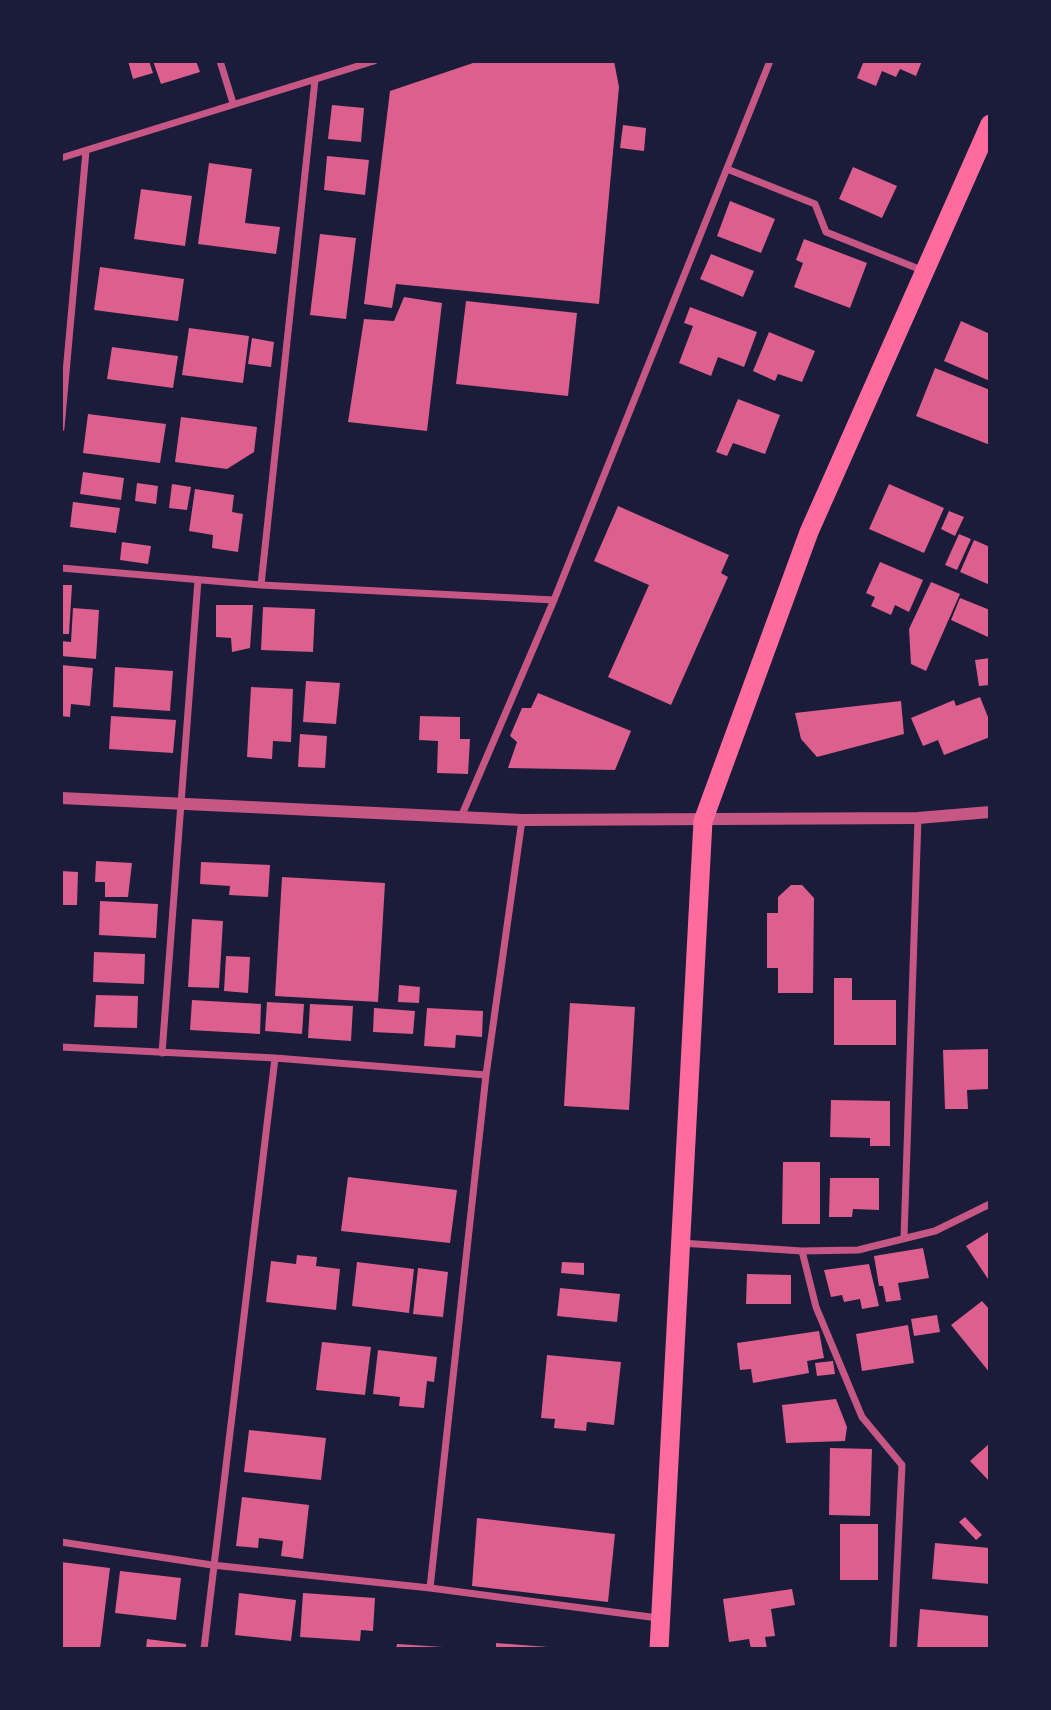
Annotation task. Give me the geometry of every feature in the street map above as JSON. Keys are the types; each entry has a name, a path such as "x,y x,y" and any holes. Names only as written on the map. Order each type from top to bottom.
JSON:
{"highway":[{"path":"659,1649 678,1243 703,821 809,532 990,124"}],"street":[{"path":"220,61 233,103"},
{"path":"61,158 374,61"},
{"path":"461,817 554,600 770,61"},
{"path":"261,585 315,80"},
{"path":"61,428 86,150"},
{"path":"727,169 814,205 826,232 924,271"},
{"path":"61,568 261,585 554,600"},
{"path":"162,1052 198,580"},
{"path":"61,798 180,806 522,820 918,818 990,812"},
{"path":"904,1238 918,818"},
{"path":"430,1588 486,1075 522,820"},
{"path":"61,1047 275,1058 486,1075"},
{"path":"204,1649 275,1058"},
{"path":"678,1243 802,1251 858,1250 934,1231 990,1204"},
{"path":"802,1251 816,1307 862,1417 902,1465 892,1649"},
{"path":"61,1542 212,1565 430,1588 660,1618"}],"building":[{"path":"128,61 149,61 153,73 133,79"},
{"path":"153,61 196,61 200,72 161,84"},
{"path":"479,61 614,61 619,87 599,304 396,284 392,308 364,304 390,91"},
{"path":"859,61 922,61 916,76 900,69 896,77 882,71 876,86 857,78 863,63"},
{"path":"332,105 364,108 361,142 328,139"},
{"path":"623,125 646,128 644,151 620,148"},
{"path":"327,156 369,160 365,195 324,190"},
{"path":"209,163 252,169 245,223 280,227 276,254 198,244"},
{"path":"853,167 897,186 882,218 839,199"},
{"path":"141,189 192,196 185,246 134,239"},
{"path":"730,201 775,219 761,253 717,236"},
{"path":"320,234 356,238 346,319 310,315"},
{"path":"804,239 867,263 850,308 794,287 803,263 796,260"},
{"path":"711,254 754,271 743,297 700,279"},
{"path":"100,267 184,279 178,321 94,310"},
{"path":"404,297 442,303 427,431 348,422 364,319 394,321"},
{"path":"466,301 577,313 568,396 456,384"},
{"path":"690,307 757,332 744,367 718,357 711,376 679,363 693,326 684,323"},
{"path":"961,321 990,334 990,381 944,361"},
{"path":"189,328 249,336 243,383 182,375"},
{"path":"769,332 815,351 802,382 778,374 775,381 753,371"},
{"path":"252,338 274,342 271,367 248,364"},
{"path":"112,347 178,356 173,388 107,379"},
{"path":"935,368 990,390 990,445 916,416"},
{"path":"738,399 780,415 765,454 733,443 727,456 716,452"},
{"path":"88,414 166,424 160,463 83,453"},
{"path":"181,417 257,427 254,452 227,469 175,462"},
{"path":"83,472 124,478 121,500 80,494"},
{"path":"137,483 158,486 156,504 135,501"},
{"path":"172,484 191,487 187,510 169,508"},
{"path":"889,484 944,508 924,553 869,529"},
{"path":"195,489 234,495 232,512 243,514 238,552 212,548 213,535 189,531"},
{"path":"73,502 120,508 116,533 70,527"},
{"path":"618,506 729,555 721,573 728,577 671,705 608,677 649,585 594,561"},
{"path":"949,511 964,517 955,536 941,529"},
{"path":"959,534 971,539 957,570 945,565"},
{"path":"974,540 990,547 990,585 960,572"},
{"path":"122,542 151,546 148,564 120,560"},
{"path":"880,562 923,580 909,612 895,605 891,615 871,606 875,597 866,593"},
{"path":"931,582 960,594 926,671 911,664 909,629"},
{"path":"61,585 72,585 69,634 61,634"},
{"path":"960,598 990,610 988,637 951,620"},
{"path":"216,605 253,605 250,648 232,652 231,638 216,637"},
{"path":"263,607 315,609 313,652 261,650"},
{"path":"73,608 99,610 96,659 61,656 61,641 71,642"},
{"path":"990,658 990,685 979,686 975,660"},
{"path":"61,665 93,668 90,706 71,704 70,717 61,716"},
{"path":"115,667 173,671 170,711 113,707"},
{"path":"306,681 340,683 336,724 303,722"},
{"path":"251,687 293,689 291,742 273,741 272,759 247,757"},
{"path":"538,693 631,731 615,770 508,768 517,742 510,736 522,708 531,708"},
{"path":"980,697 990,722 990,737 944,755 938,740 923,746 911,718 954,700 956,706"},
{"path":"901,701 904,734 817,757 801,739 795,713"},
{"path":"111,716 176,720 173,753 109,749"},
{"path":"420,716 460,717 460,739 470,739 468,774 437,773 438,741 419,740"},
{"path":"300,734 327,736 325,768 298,767"},
{"path":"96,861 132,863 128,897 105,897 105,882 95,882"},
{"path":"201,862 270,865 268,897 229,895 230,886 200,884"},
{"path":"61,871 78,872 77,905 61,905"},
{"path":"282,877 385,883 378,1002 275,996"},
{"path":"791,885 802,885 814,898 813,993 778,993 778,968 767,968 767,913 778,913 778,897"},
{"path":"100,901 158,904 156,938 99,935"},
{"path":"192,919 223,921 219,988 188,987"},
{"path":"94,952 145,954 144,984 93,982"},
{"path":"226,956 250,957 248,993 224,991"},
{"path":"834,978 852,978 852,1000 896,1000 896,1045 834,1045"},
{"path":"399,985 420,987 419,1003 398,1002"},
{"path":"96,995 138,996 137,1028 94,1027"},
{"path":"192,1000 261,1004 260,1034 190,1030"},
{"path":"267,1002 304,1004 302,1034 265,1031"},
{"path":"570,1003 635,1007 629,1110 564,1106"},
{"path":"310,1004 353,1006 351,1041 308,1038"},
{"path":"374,1008 415,1011 413,1034 373,1032"},
{"path":"427,1008 483,1011 482,1037 456,1035 455,1048 424,1046"},
{"path":"990,1049 990,1089 967,1090 968,1109 945,1109 943,1050"},
{"path":"831,1100 890,1101 890,1146 870,1146 870,1138 830,1137"},
{"path":"783,1162 820,1162 820,1224 782,1224"},
{"path":"348,1177 457,1190 450,1243 341,1231"},
{"path":"830,1178 879,1178 879,1210 853,1209 852,1217 829,1217"},
{"path":"990,1231 990,1277 988,1279 966,1246"},
{"path":"923,1248 929,1278 898,1283 901,1300 886,1302 883,1286 879,1286 874,1256"},
{"path":"297,1255 317,1257 316,1266 340,1269 336,1310 266,1302 271,1261 296,1264"},
{"path":"357,1262 414,1269 409,1313 352,1306"},
{"path":"562,1262 584,1263 584,1275 561,1273"},
{"path":"869,1264 879,1306 862,1309 860,1299 844,1302 842,1295 831,1297 824,1270"},
{"path":"418,1268 448,1272 443,1317 413,1314"},
{"path":"747,1274 791,1275 791,1304 746,1304"},
{"path":"560,1288 620,1294 617,1322 557,1316"},
{"path":"982,1301 990,1310 990,1373 951,1325"},
{"path":"937,1315 940,1332 914,1336 911,1319"},
{"path":"908,1325 914,1363 862,1371 856,1334"},
{"path":"819,1331 824,1358 807,1361 809,1373 753,1383 751,1369 740,1370 737,1343"},
{"path":"322,1342 371,1347 365,1395 316,1390"},
{"path":"378,1350 437,1357 434,1382 427,1381 424,1408 399,1406 400,1397 373,1394"},
{"path":"547,1355 621,1362 614,1425 587,1422 586,1431 554,1428 555,1419 541,1418"},
{"path":"833,1361 835,1374 817,1376 815,1363"},
{"path":"836,1399 847,1427 845,1441 786,1443 782,1405"},
{"path":"249,1430 326,1438 321,1480 244,1472"},
{"path":"990,1443 990,1482 970,1461"},
{"path":"830,1448 872,1449 870,1516 829,1515"},
{"path":"242,1497 309,1505 303,1559 281,1556 283,1541 259,1538 258,1548 236,1546"},
{"path":"965,1517 982,1535 976,1540 959,1522"},
{"path":"477,1518 615,1534 608,1602 472,1586"},
{"path":"840,1524 878,1524 878,1580 840,1580"},
{"path":"935,1543 990,1548 990,1584 932,1579"},
{"path":"61,1562 110,1568 100,1649 61,1647"},
{"path":"120,1571 181,1578 176,1620 115,1613"},
{"path":"792,1589 795,1605 771,1609 775,1636 765,1637 767,1649 751,1649 749,1639 729,1642 723,1599"},
{"path":"239,1593 296,1600 291,1641 235,1635"},
{"path":"303,1593 375,1598 373,1631 361,1630 360,1641 300,1637"},
{"path":"920,1609 990,1616 990,1649 917,1649"},
{"path":"147,1639 186,1644 186,1649 146,1649"},
{"path":"496,1643 548,1647 548,1649 496,1649"},
{"path":"397,1644 443,1647 443,1649 396,1649"}]}
